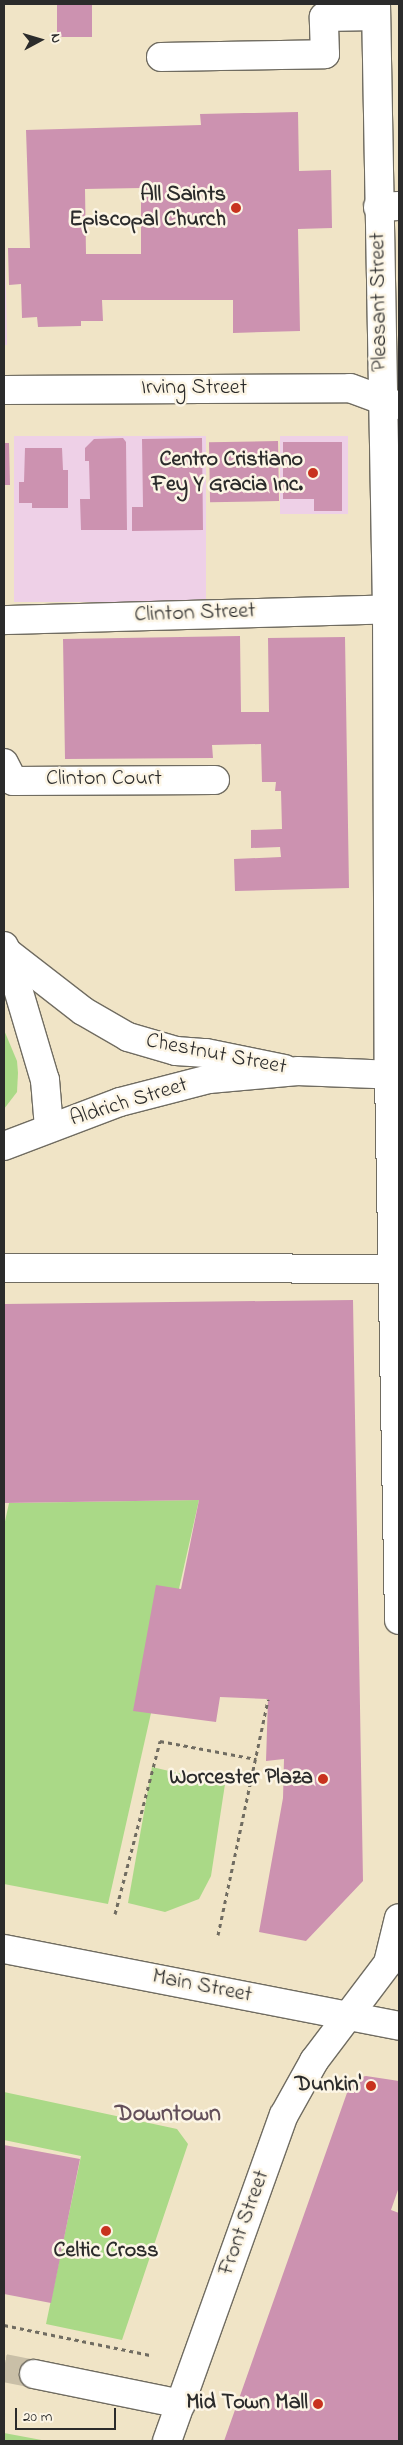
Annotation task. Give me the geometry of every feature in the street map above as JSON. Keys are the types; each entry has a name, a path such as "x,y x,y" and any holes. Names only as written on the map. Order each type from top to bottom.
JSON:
{"main road":[{"path":"162,57 325,54 324,17 376,10"},
{"name":"Pleasant Street","path":"376,10 389,207 392,504 387,609 393,734 393,1268 399,1620"},
{"name":"Irving Street","path":"4,390 350,388 391,402"},
{"name":"Clinton Street","path":"4,620 387,609"},
{"name":"Clinton Court","path":"4,763 13,781 215,780"},
{"name":"Chestnut Street","path":"5,949 83,1011 128,1037 176,1051 206,1053 298,1071 394,1075"},
{"name":"Aldrich Street","path":"5,949 45,1080 49,1128"},
{"name":"Aldrich Street","path":"4,1146 120,1102 209,1079 298,1071"},
{"path":"4,1268 393,1268"},
{"path":"347,2016 388,1963 399,1918"},
{"name":"Main Street","path":"4,1949 399,2026"},
{"name":"Front Street","path":"167,2441 284,2115 314,2061 347,2016"},
{"path":"34,2374 180,2404"}],"path":[{"path":"218,1935 268,1699"},
{"path":"115,1914 160,1741 256,1759"},
{"path":"4,2325 150,2355"}],"shaded area":[{"path":"4,180 7,345 4,345"},
{"path":"14,436 206,436 206,602 14,602"},
{"path":"280,436 348,436 348,514 280,514"}],"green space":[{"path":"4,1030 17,1061 18,1073 17,1092 4,1109"},
{"path":"199,1500 108,1904 4,1884 4,1526 9,1503"},
{"path":"152,1767 225,1784 211,1876 199,1899 165,1912 128,1903"},
{"path":"4,2092 177,2129 188,2144 122,2340 46,2324 81,2156 4,2140"},
{"path":"4,2433 47,2441 4,2441"}],"building":[{"path":"57,4 92,4 92,37 57,37"},
{"name":"All Saints Episcopal Church","path":"298,112 299,171 331,170 332,228 298,229 300,331 233,333 233,300 102,300 103,321 81,321 81,326 38,327 37,317 22,318 21,284 9,285 8,248 30,248 26,130 201,125 200,114","holes":["141,188 141,254 86,254 85,189"]},
{"path":"123,438 126,442 127,530 81,530 80,499 90,499 89,461 85,461 85,448 94,439"},
{"path":"202,438 203,530 132,531 132,507 143,507 142,439"},
{"path":"278,441 279,501 210,502 209,442"},
{"path":"283,442 342,442 342,511 314,511 314,499 283,499"},
{"path":"4,443 9,443 10,485 4,485"},
{"path":"25,448 62,448 63,470 68,470 68,508 32,508 32,503 19,503 19,482 24,482"},
{"path":"240,636 241,712 269,712 268,638 345,637 349,888 235,891 234,859 281,857 280,847 251,848 251,830 282,829 281,791 275,791 276,782 262,782 261,744 212,745 213,758 65,759 63,639"},
{"path":"353,1300 363,1881 306,1941 259,1932 283,1798 284,1759 266,1761 268,1699 220,1697 216,1722 133,1711 156,1585 181,1589 199,1500 4,1503 4,1304"},
{"path":"366,2076 399,2081 399,2187 391,2210 399,2213 399,2441 224,2441 348,2090 357,2078"},
{"path":"4,2145 80,2159 51,2303 4,2294"}],"tunnel":[{"path":"4,2368 34,2374"}],"place":[{"name":"All Saints Episcopal Church","path":"236,208"},
{"name":"Centro Cristiano Fey Y Gracia Inc.","path":"313,473"},
{"name":"Worcester Plaza","path":"323,1779"},
{"name":"Dunkin'","path":"371,2086"},
{"name":"Celtic Cross","path":"106,2231"},
{"name":"Mid Town Mall","path":"318,2404"}],"district":[{"name":"Downtown","path":"168,2115"}]}
